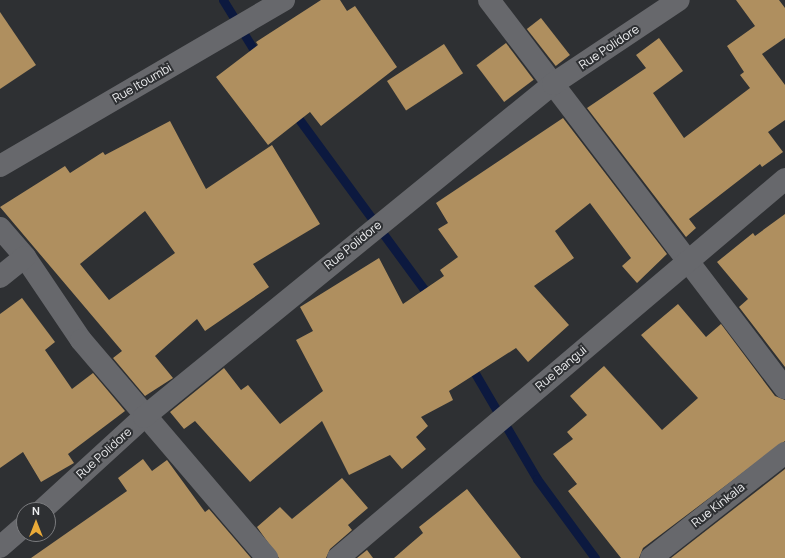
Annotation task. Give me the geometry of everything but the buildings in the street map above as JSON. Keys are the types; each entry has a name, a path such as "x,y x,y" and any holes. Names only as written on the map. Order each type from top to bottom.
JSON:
{"street":[{"name":"Rue Itoumbi","path":"0,166 284,0"},
{"path":"489,0 785,388"},
{"name":"Rue Polidore","path":"51,502 144,417 553,84 679,0"},
{"name":"Rue Bangui","path":"338,558 785,179"},
{"path":"0,228 25,257 81,340 144,417 268,558"},
{"path":"0,277 25,257"},
{"name":"Rue Kinkala","path":"651,558 785,453"},
{"path":"0,548 16,533"}],"waterway":[{"path":"223,0 259,58"},
{"path":"293,111 431,299"},
{"path":"469,363 537,479 595,558"}]}
